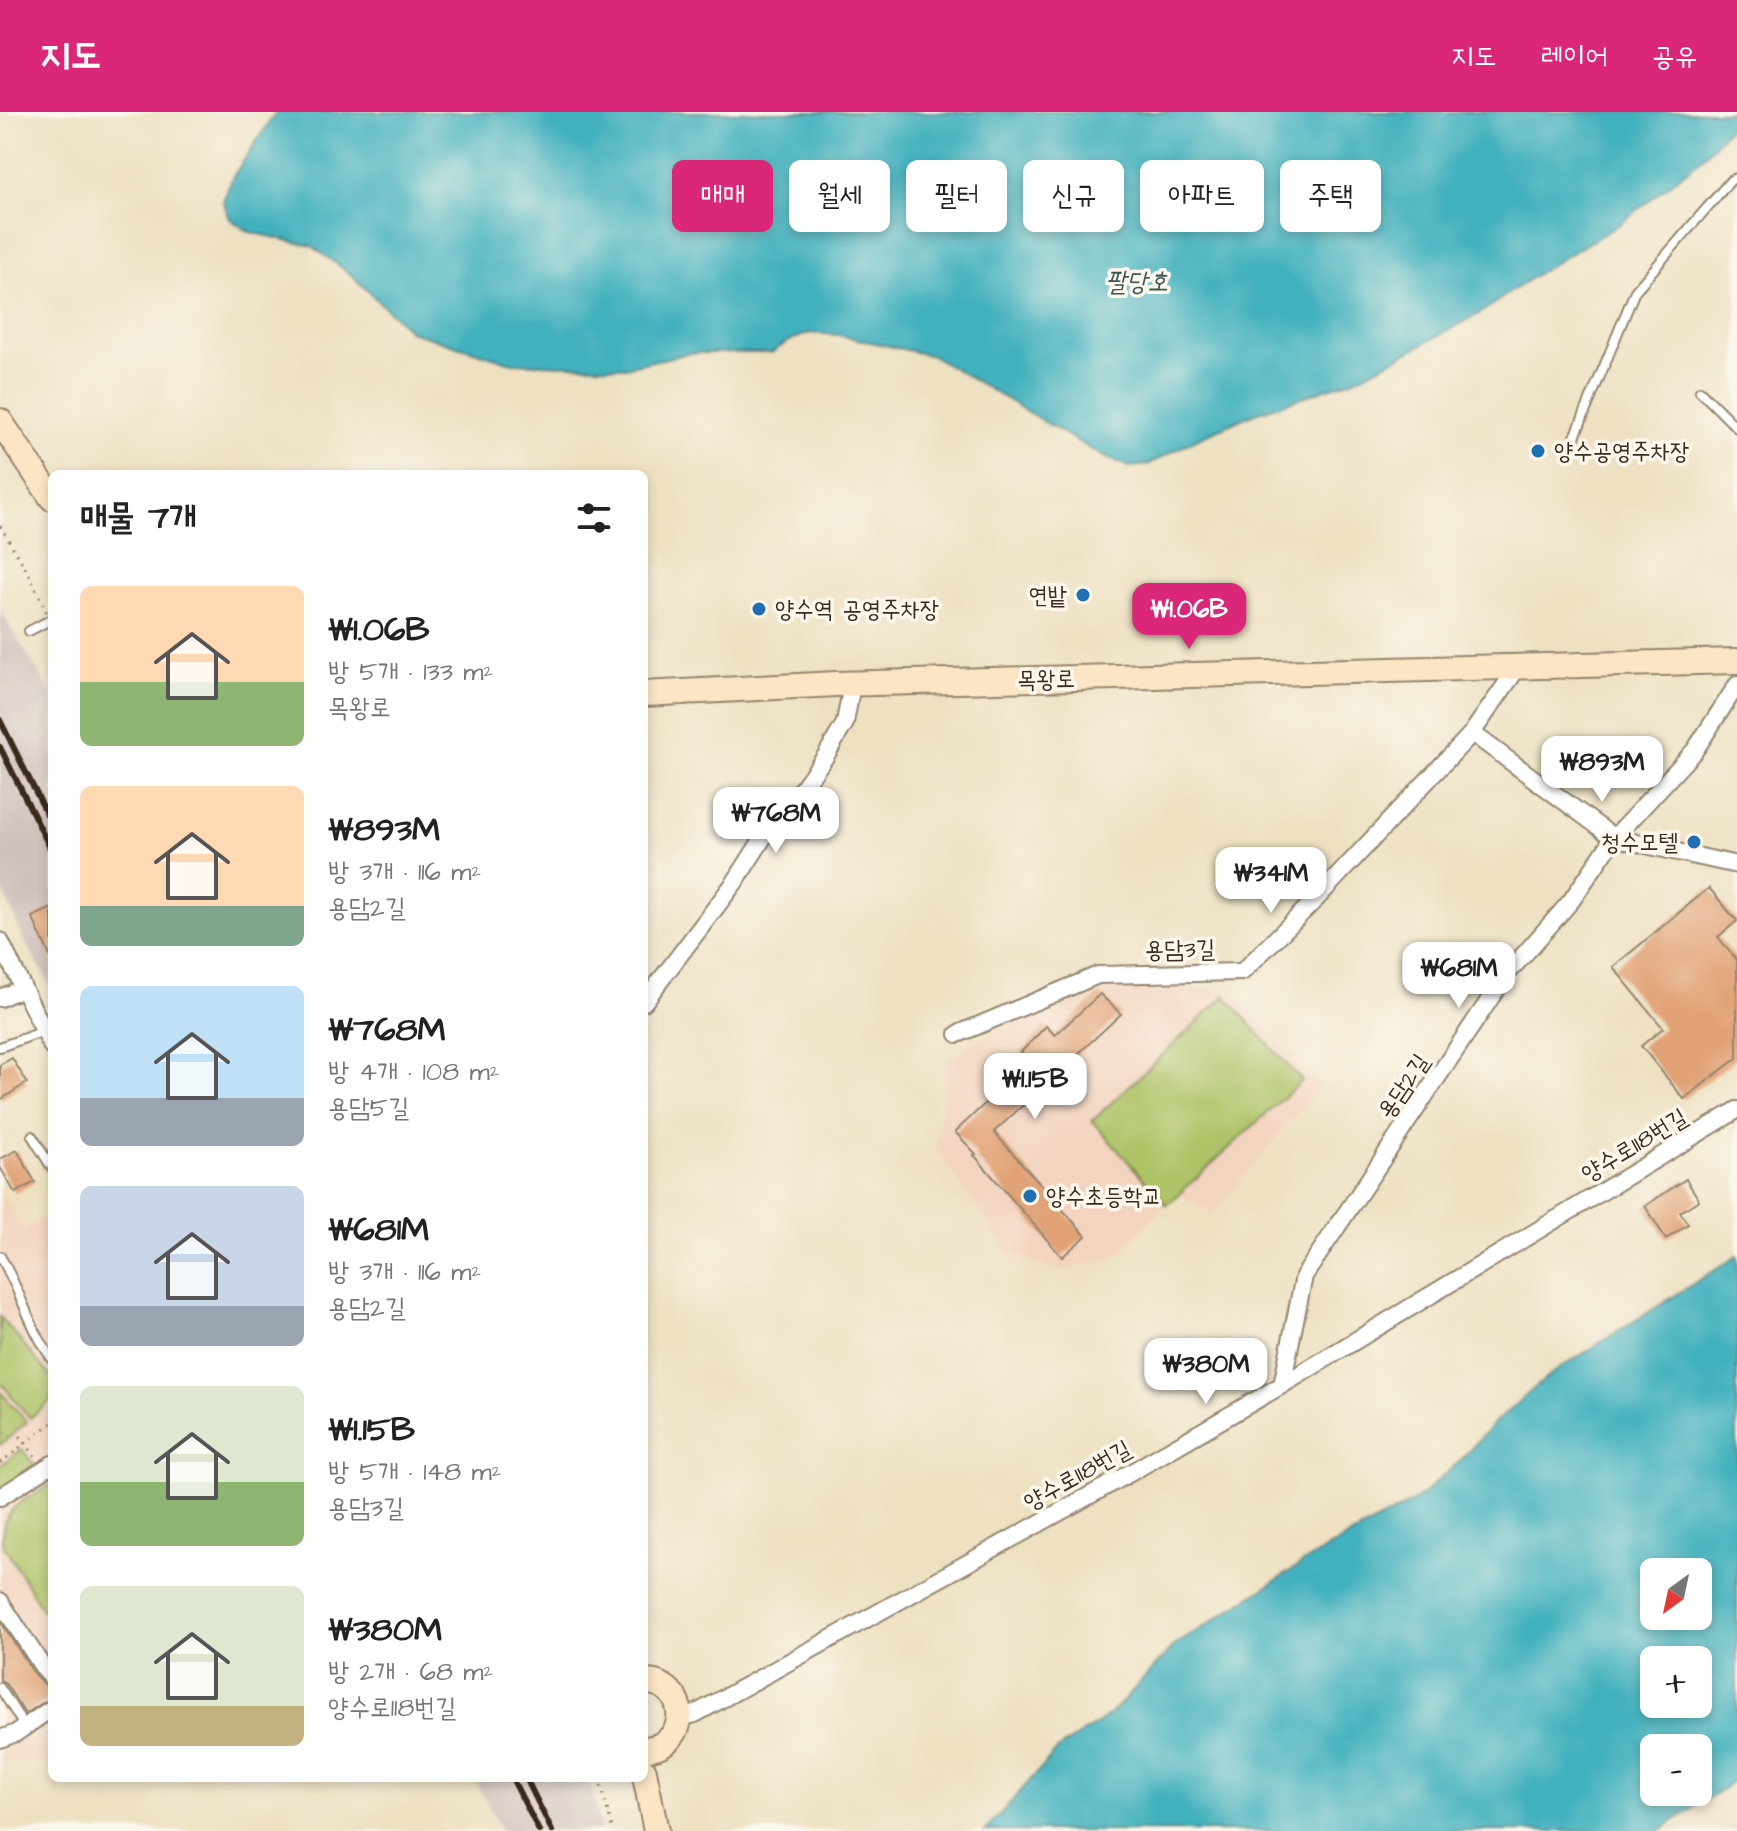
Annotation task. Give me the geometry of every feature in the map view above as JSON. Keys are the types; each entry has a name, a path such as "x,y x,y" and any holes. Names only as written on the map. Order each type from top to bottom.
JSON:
{"street":[{"path":"0,421 48,492"},
{"name":"목왕로","path":"648,694 852,684 1737,661"},
{"name":"용담3길","path":"958,1034 1098,975 1242,972 1316,899 1472,733 1518,667"},
{"path":"648,997 735,882 777,816 825,757 845,723 852,684"},
{"name":"용담2길","path":"1282,1385 1304,1276 1506,975 1571,901 1614,838 1695,750 1737,685"},
{"path":"1472,733 1614,838 1737,865"},
{"path":"0,941 48,1039"},
{"path":"0,998 23,988"},
{"name":"양수로118번길","path":"679,1718 695,1714 1123,1477 1282,1385 1737,1110"},
{"path":"0,1497 48,1467"},
{"path":"0,1601 48,1674"},
{"path":"648,1676 677,1701 679,1718 675,1734 667,1743 648,1749"},
{"path":"0,1739 48,1711"},
{"path":"646,1782 656,1831"}],"lane":[{"path":"1568,454 1635,291 1731,180 1737,178"},
{"path":"1700,391 1737,428"},
{"path":"29,631 48,623"},
{"path":"0,1047 44,1031"},
{"path":"32,1136 48,1162"},
{"path":"0,1256 16,1283 35,1334 48,1350"},
{"path":"0,1688 25,1727"}],"path":[{"path":"0,526 48,613"},
{"path":"0,1463 48,1426"},
{"path":"20,1436 25,1443"},
{"path":"600,1782 613,1831"}],"shaded area":[{"path":"0,610 48,688 48,981 24,941 0,883"},
{"path":"1129,985 1230,990 1321,1085 1212,1214 1178,1193 1116,1256 1062,1271 1010,1254 935,1149 948,1059 1018,1015"},
{"path":"0,1189 24,1229 48,1214 48,1764 0,1762"},
{"path":"476,1782 590,1782 601,1831 501,1831"}],"green space":[{"path":"1225,996 1302,1081 1167,1205 1092,1121"},
{"path":"0,1317 48,1373 48,1403 30,1418 0,1382"},
{"path":"0,1391 27,1422 0,1445"},
{"path":"22,1449 36,1467 0,1491 0,1466"},
{"path":"48,1486 48,1619 2,1543 5,1521 24,1500"}],"water":[{"name":"팔당호","path":"276,112 1737,112 1737,119 1702,158 1620,224 1541,271 1479,314 1352,380 1253,414 1148,465 1130,467 1104,457 933,356 839,335 809,333 771,353 690,353 625,367 512,363 410,331 350,274 312,246 250,232 230,219 223,201 232,178"},
{"path":"1737,1256 1737,1779 1712,1796 1712,1734 1640,1734 1640,1806 1696,1806 1659,1831 985,1831 1058,1749 1110,1715 1174,1646 1317,1554 1416,1500 1460,1461 1494,1423 1551,1374"}],"building":[{"path":"1709,888 1737,921 1718,937 1737,960 1737,1058 1684,1099 1641,1046 1663,1028 1613,967"},
{"path":"48,910 48,951 32,917"},
{"path":"1100,994 1121,1014 994,1132 1086,1236 1062,1257 955,1132 1030,1061 1021,1052 1046,1026 1055,1035"},
{"path":"12,1058 27,1083 0,1100 0,1065"},
{"path":"17,1150 35,1182 15,1193 0,1167 0,1159"},
{"path":"1686,1179 1699,1200 1680,1212 1688,1224 1666,1239 1645,1206"},
{"path":"0,1621 35,1675 48,1687 48,1700 25,1714 6,1684 0,1681"}],"railway":[{"path":"0,720 48,817"},
{"path":"0,747 48,844"},
{"path":"514,1782 539,1831"},
{"path":"528,1782 552,1831"}],"place":[{"name":"양수공영주차장","path":"1538,451"},
{"name":"연밭","path":"1083,595"},
{"name":"양수역 공영주차장","path":"759,609"},
{"name":"청수모텔","path":"1694,842"},
{"name":"양수초등학교","path":"1030,1196"}]}
